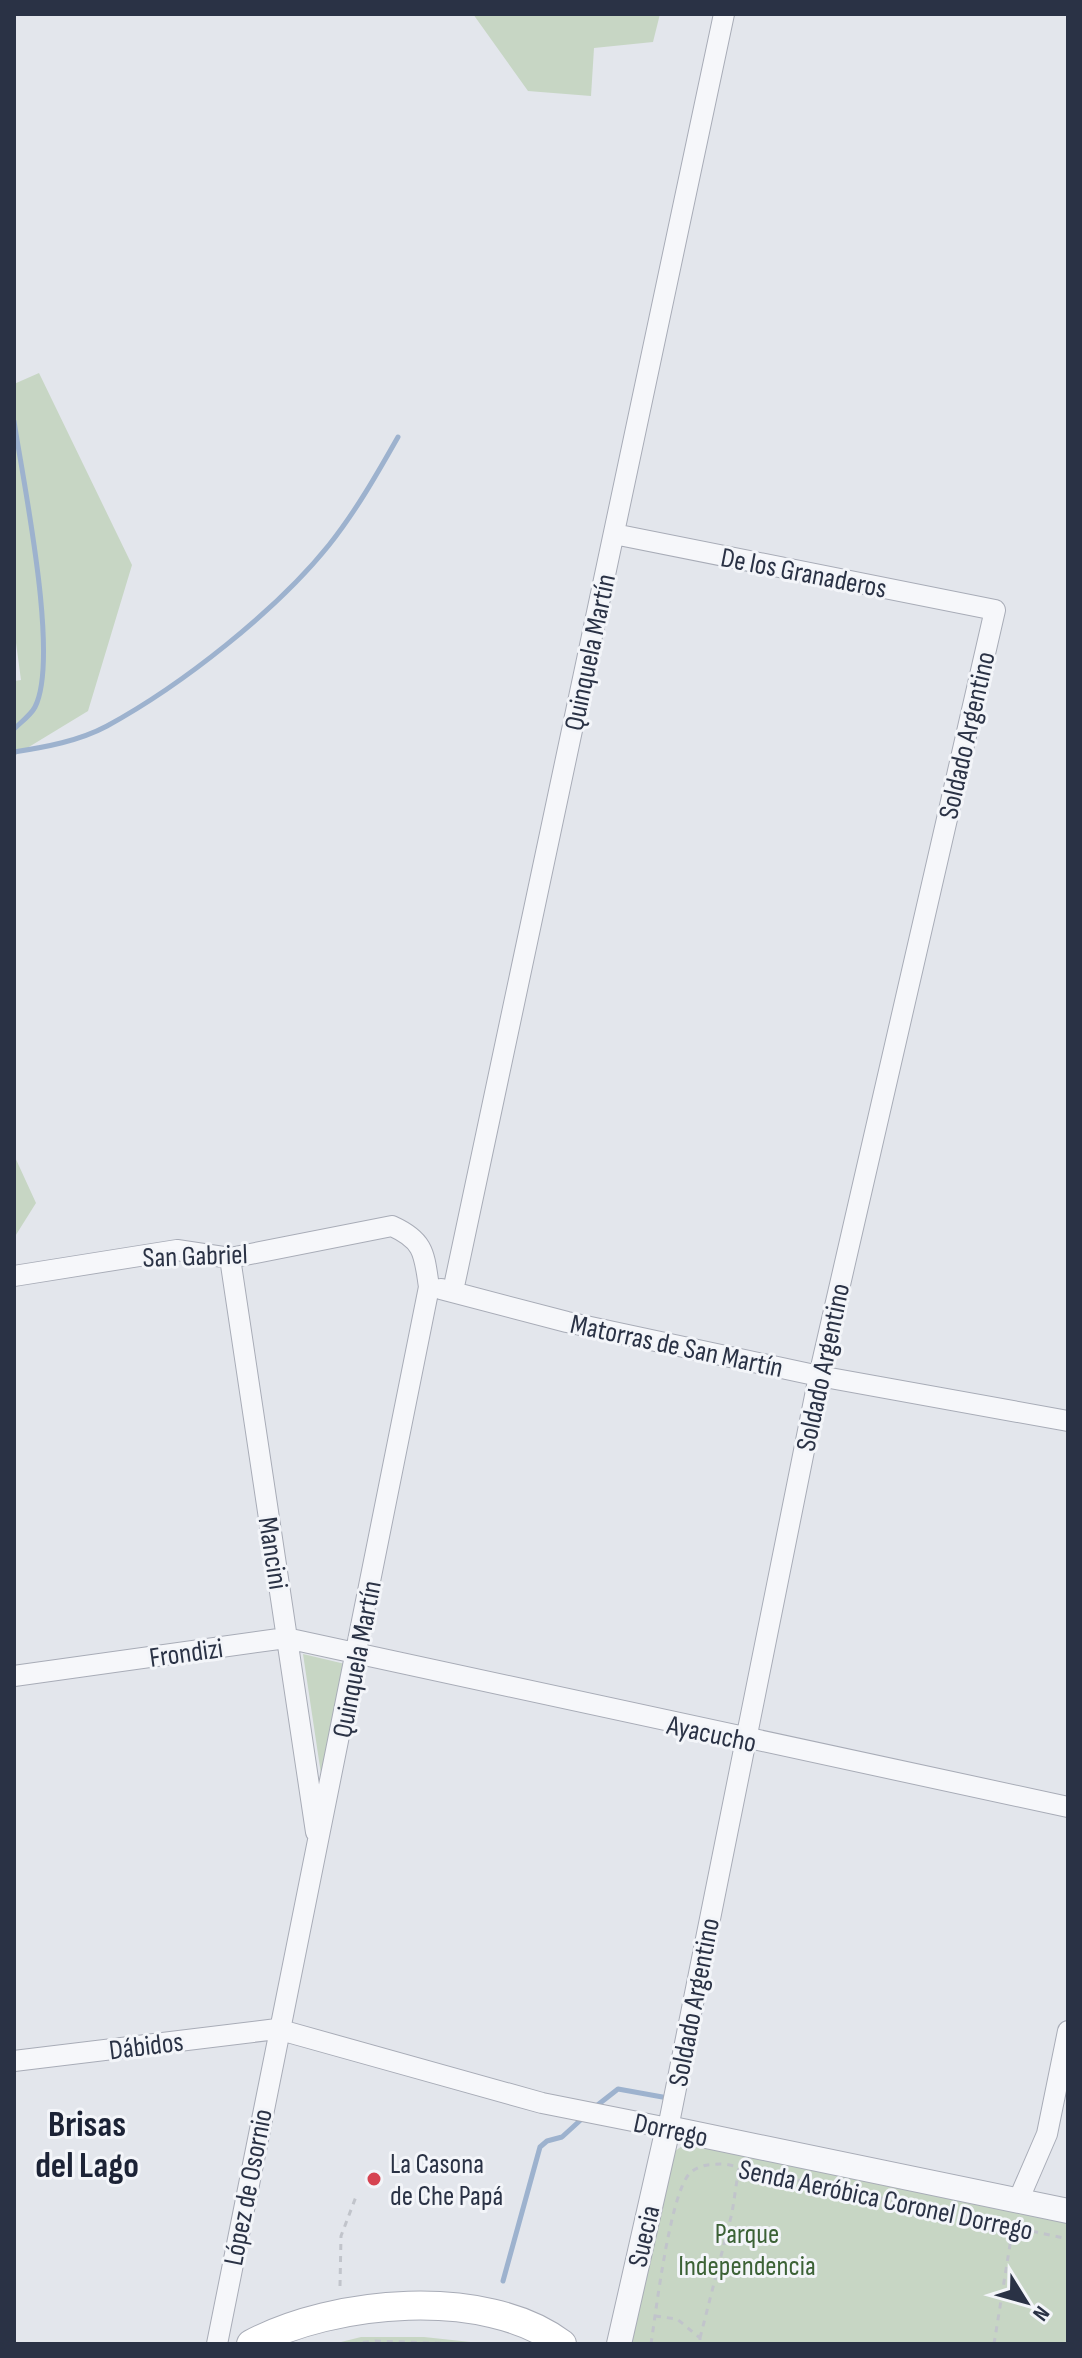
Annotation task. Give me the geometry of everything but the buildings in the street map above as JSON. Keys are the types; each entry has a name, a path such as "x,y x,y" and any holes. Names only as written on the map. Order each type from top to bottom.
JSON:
{"main road":[{"path":"251,2344 333,2315 417,2307 505,2317 536,2328 562,2344"},
{"path":"298,2344 369,2327 411,2325 472,2329 526,2344"}],"street":[{"name":"Quinquela Martín","path":"453,1291 724,14"},
{"name":"De los Granaderos","path":"614,534 995,610"},
{"name":"Soldado Argentino","path":"668,2128 819,1376 995,610"},
{"name":"San Gabriel","path":"14,1276 177,1250 230,1258 392,1226 409,1234 424,1250 429,1287"},
{"name":"Mancini","path":"230,1258 318,1848"},
{"name":"Quinquela Martín","path":"277,2029 318,1848 429,1287"},
{"name":"Matorras de San Martín","path":"429,1287 567,1322 819,1376 1068,1421"},
{"name":"Frondizi","path":"14,1676 286,1638 357,1655"},
{"name":"Ayacucho","path":"357,1655 1068,1807"},
{"name":"Dorrego","path":"277,2029 542,2103 1068,2211"},
{"name":"Dábidos","path":"14,2061 277,2029"},
{"name":"López de Osornio","path":"217,2344 277,2029"},
{"path":"1018,2201 1047,2134 1068,2031"},
{"name":"Suecia","path":"619,2344 668,2128"}],"path":[{"name":"Senda Aeróbica Coronel Dorrego","path":"651,2344 682,2183 704,2165 739,2167 1068,2239"},
{"path":"700,2344 732,2213 739,2167"},
{"path":"340,2286 341,2236 357,2194"},
{"path":"994,2344 1018,2201"},
{"path":"655,2316 677,2319 700,2338"},
{"path":"351,2344 375,2341 460,2344"}],"green space":[{"path":"473,14 660,14 653,42 594,48 591,96 528,91"},
{"path":"39,373 132,565 88,711 14,756 14,681 21,680 14,628 14,384"},
{"path":"14,1155 36,1203 14,1238"},
{"path":"303,1654 345,1664 321,1774"},
{"name":"Parque Independencia","path":"685,2144 1068,2218 1068,2344 630,2344 675,2151"},
{"path":"361,2337 424,2337 489,2344 333,2344"}],"waterway":[{"path":"14,421 37,568 44,650 42,683 35,707 14,729"},
{"path":"14,752 74,740 107,726 166,690 226,645 282,595 329,545 357,506 398,437"},
{"path":"595,2107 618,2089 668,2098"},
{"path":"503,2281 540,2147 547,2141 562,2137 585,2116"}],"place":[{"name":"La Casona de Che Papá","path":"374,2179"}],"district":[{"name":"Brisas del Lago","path":"87,2144"}]}
